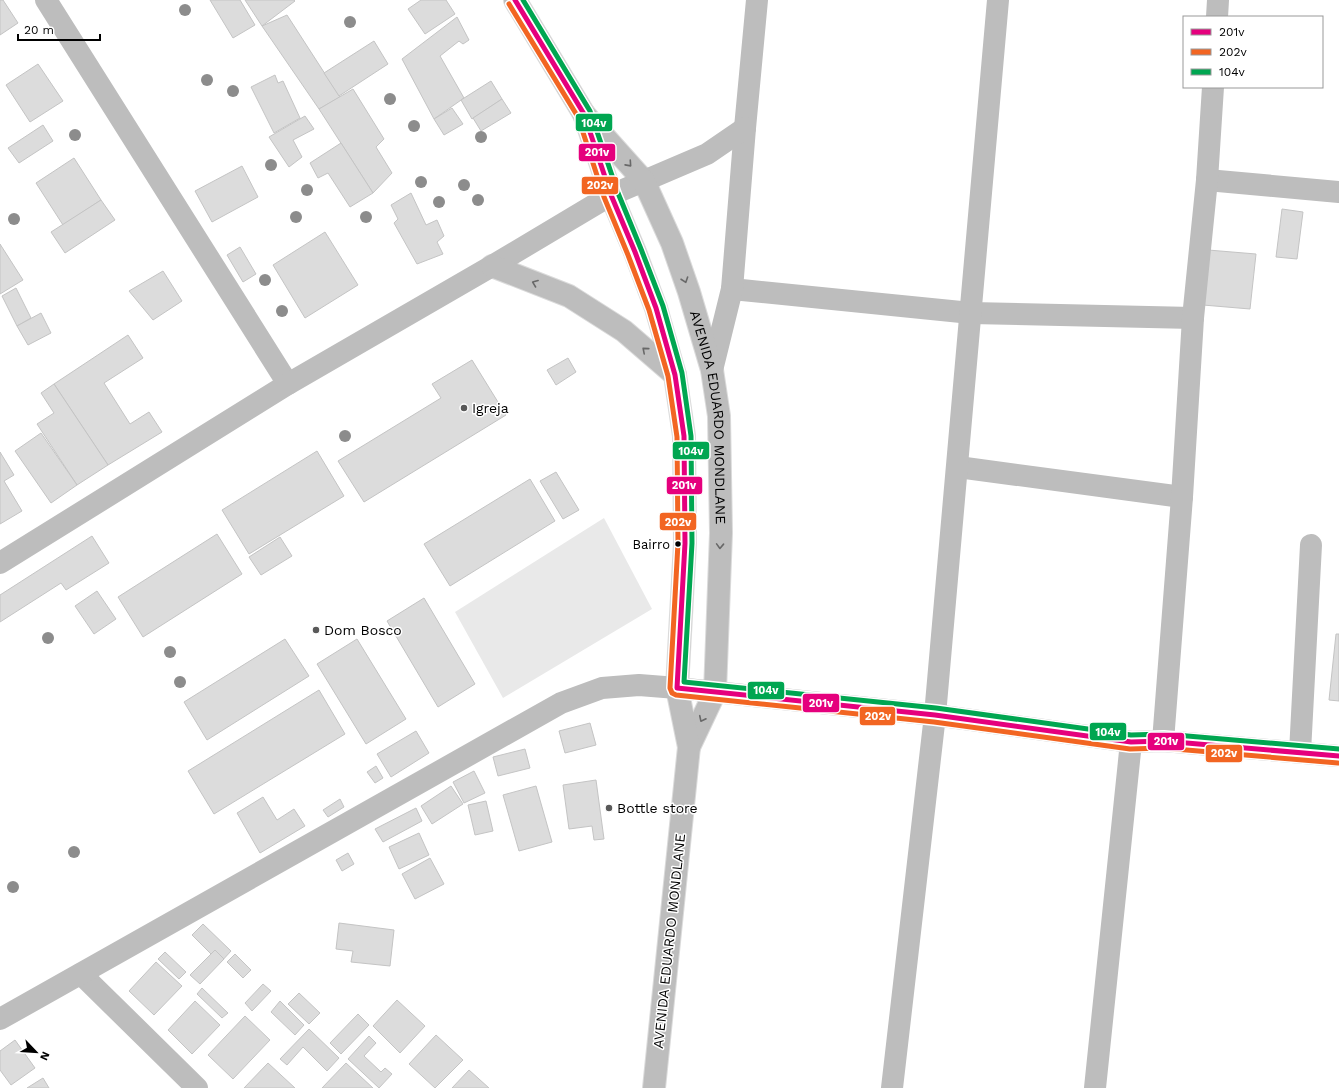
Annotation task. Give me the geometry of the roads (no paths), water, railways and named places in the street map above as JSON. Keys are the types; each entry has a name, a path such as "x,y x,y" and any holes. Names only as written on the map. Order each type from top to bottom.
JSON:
{"street":[{"path":"46,0 288,384"},
{"name":"AVENIDA EDUARDO MONDLANE","path":"515,0 584,114 644,181 672,243 689,292 712,370 719,416 721,533 715,692 689,746"},
{"path":"712,370 732,289 757,0"},
{"path":"892,1088 935,716 998,0"},
{"path":"1217,16 1218,0"},
{"path":"1163,741 1182,497 1193,318 1207,180 1212,88"},
{"name":"AVENIDA EDUARDO MONDLANE","path":"584,114 611,195 635,252 656,308 675,375 684,436 685,543 677,688 689,746 654,1088"},
{"path":"0,563 288,384 611,195 707,154 745,128"},
{"path":"1207,180 1339,192"},
{"path":"492,266 569,296 624,332 675,375"},
{"path":"732,289 971,313 1193,318"},
{"path":"958,467 1182,497"},
{"path":"1300,752 1311,545"},
{"path":"0,1019 561,703 602,688 639,685 677,688 935,716 1131,742 1163,741 1339,756"},
{"path":"1095,1088 1131,742"},
{"path":"81,974 197,1088"}],"place":[{"name":"Igreja","path":"464,408"},
{"name":"Bairro","path":"678,544"},
{"name":"Dom Bosco","path":"316,630"},
{"name":"Bottle store","path":"609,808"}]}
